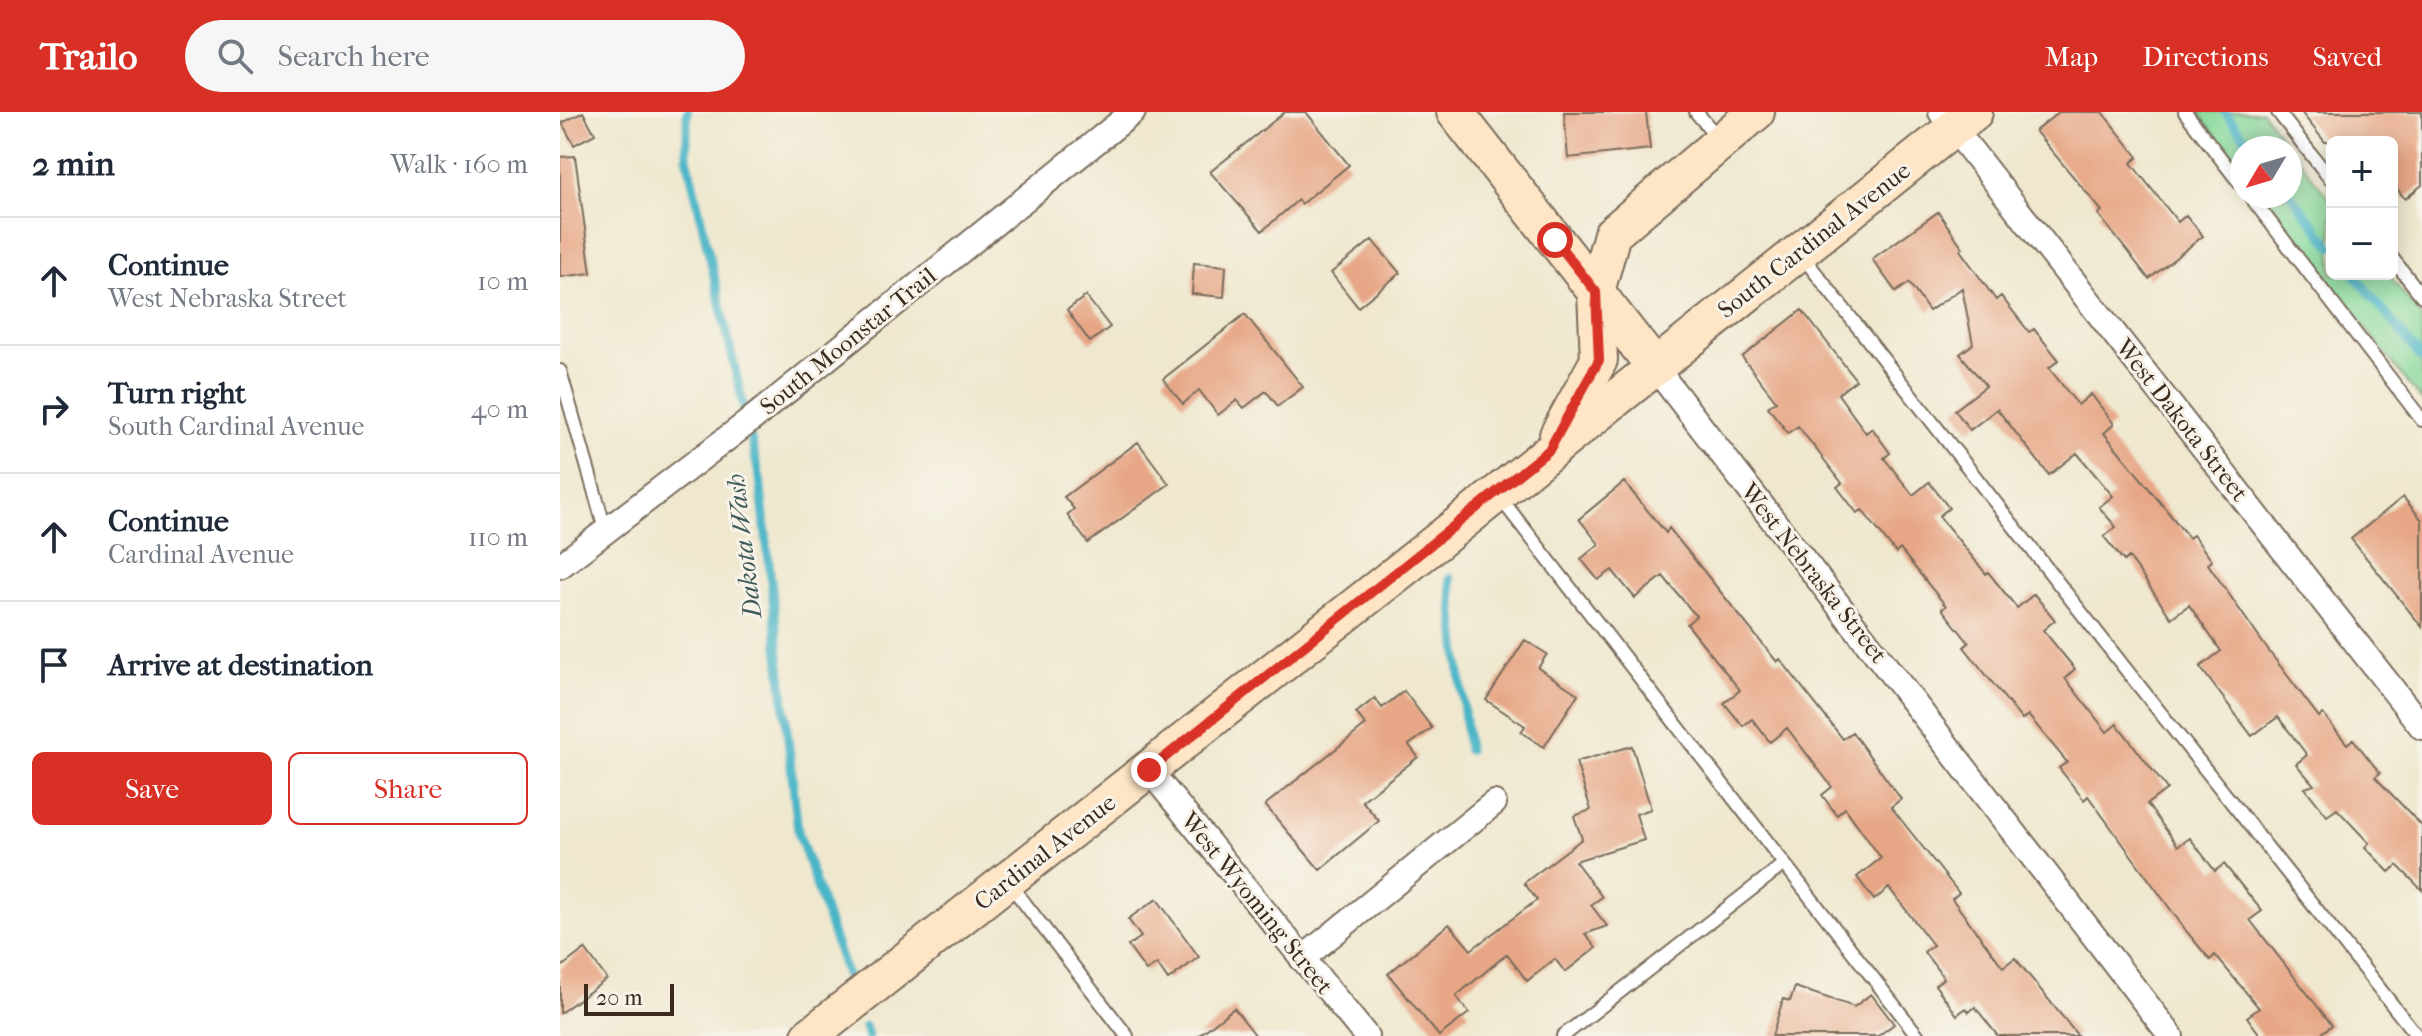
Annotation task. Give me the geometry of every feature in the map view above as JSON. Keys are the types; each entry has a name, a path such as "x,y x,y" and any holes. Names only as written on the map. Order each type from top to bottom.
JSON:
{"main road":[{"name":"West Nebraska Street","path":"1455,112 1654,366"},
{"path":"1549,450 1599,360 1596,292 1612,234 1756,112"},
{"name":"South Cardinal Avenue","path":"1654,366 1800,252 1957,117"},
{"name":"Cardinal Avenue","path":"810,1036 1149,770 1654,366"}],"street":[{"name":"South Moonstar Trail","path":"560,566 747,423 1133,112"},
{"name":"West Dakota Street","path":"1957,117 2422,727"},
{"name":"West Nebraska Street","path":"1654,366 2171,1036"},
{"name":"West Wyoming Street","path":"1149,770 1366,1036"},
{"path":"1302,959 1494,803"}],"lane":[{"path":"1696,112 1721,141"},
{"path":"2185,112 2230,170"},
{"path":"2278,112 2326,173"},
{"path":"2259,208 2422,420"},
{"path":"1800,252 2417,1036"},
{"path":"2398,266 2422,296"},
{"path":"560,371 606,532"},
{"path":"1497,493 1918,1036"},
{"path":"1563,1036 1784,864"},
{"path":"1008,881 1127,1036"}],"green space":[{"path":"2198,112 2262,112 2281,136 2230,136 2230,153"},
{"path":"2302,163 2326,194 2326,277 2272,208 2302,208"},
{"path":"2328,280 2393,280 2422,318 2422,401"}],"building":[{"path":"583,112 595,134 574,145 562,123"},
{"path":"1285,112 1306,112 1349,165 1301,204 1298,200 1262,231 1210,172"},
{"path":"1564,112 1646,112 1650,149 1568,158"},
{"path":"2059,112 2102,112 2138,157 2131,163 2178,222 2186,215 2203,236 2149,279 2098,214 2102,211 2035,131"},
{"path":"2301,112 2422,112 2422,185 2405,199 2398,190 2398,136 2326,136 2325,142"},
{"path":"575,156 591,273 560,277 560,157"},
{"path":"1938,212 1963,248 1960,250 1996,300 2001,296 2029,332 2034,329 2059,360 2049,368 2078,405 2091,394 2114,424 2104,433 2189,538 2193,535 2212,561 2208,564 2319,717 2323,714 2347,744 2353,739 2380,773 2375,777 2422,826 2422,890 2397,865 2389,872 2365,847 2369,843 2337,809 2327,816 2305,788 2314,785 2296,764 2307,755 2278,717 2252,736 2200,667 2221,651 2189,605 2171,618 2129,557 2124,561 2104,537 2116,527 2099,507 2113,496 2077,453 2049,475 1997,409 1970,430 1955,410 1986,386 1960,354 1973,344 1962,288 1929,311 1909,283 1896,292 1872,259"},
{"path":"1372,240 1400,273 1358,307 1331,273"},
{"path":"1194,263 1226,266 1224,297 1192,294"},
{"path":"1086,296 1110,327 1090,342 1067,310"},
{"path":"1802,310 1856,380 1838,394 1866,433 1872,428 1890,453 1884,458 1913,495 1929,482 1949,508 1939,516 2017,608 2034,594 2055,620 2043,630 2075,669 2065,678 2107,732 2117,724 2167,789 2147,804 2178,846 2190,838 2215,871 2224,864 2262,911 2250,920 2332,1025 2318,1036 2261,1036 2247,1017 2259,1008 2215,955 2210,960 2187,932 2088,796 2084,800 2059,768 2067,762 2028,715 2022,720 1964,647 1969,643 1942,609 1946,606 1900,549 1896,553 1862,510 1857,513 1837,487 1842,483 1798,426 1788,433 1768,407 1776,401 1742,357"},
{"path":"1245,314 1303,387 1278,406 1266,391 1244,408 1237,400 1218,415 1199,390 1183,404 1163,379"},
{"path":"1138,442 1169,484 1088,543 1067,515 1074,509 1064,497"},
{"path":"1624,482 1666,533 1669,528 1843,739 1852,732 1901,799 1891,807 1959,893 1952,899 2003,967 2015,958 2078,1036 1998,1036 1975,1007 1969,1012 1966,1008 1957,1015 1935,985 1944,978 1924,952 1933,945 1889,888 1874,900 1857,877 1881,858 1845,808 1837,815 1822,795 1832,787 1787,728 1770,742 1752,719 1743,726 1724,703 1740,690 1687,624 1696,616 1663,576 1635,598 1612,570 1598,580 1581,559 1599,544 1579,519"},
{"path":"2403,497 2422,520 2422,627 2351,539"},
{"path":"1525,640 1547,654 1538,668 1578,694 1544,747 1521,732 1525,726 1486,700"},
{"path":"1404,691 1432,728 1409,745 1418,757 1362,801 1379,821 1320,870 1265,805 1366,725 1356,713 1375,698 1382,708"},
{"path":"1632,746 1651,809 1636,814 1644,840 1575,861 1602,897 1591,905 1607,926 1585,934 1596,948 1565,972 1555,959 1527,981 1507,954 1456,996 1469,1013 1439,1036 1388,974 1449,924 1471,950 1537,900 1524,883 1582,839 1574,816 1591,810 1576,762"},
{"path":"1157,899 1199,957 1168,980 1157,964 1146,971 1128,946 1141,937 1128,919"},
{"path":"585,949 607,979 560,1013 560,968"},
{"path":"1795,987 1854,1007 1871,994 1894,1024 1878,1036 1772,1036 1783,999 1790,1001"},
{"path":"1234,1008 1256,1036 1198,1036"}],"waterway":[{"name":"Dakota Wash","path":"687,112 687,157 760,479 798,831 846,974"},
{"path":"2225,112 2244,136"},
{"path":"2301,208 2326,239"},
{"path":"2359,280 2422,359"},
{"path":"1450,578 1468,750"},
{"name":"Dakota Wash","path":"865,1027 868,1036"}],"route":[{"path":"1149,770 1549,450 1599,360 1596,292 1555,240"}]}
